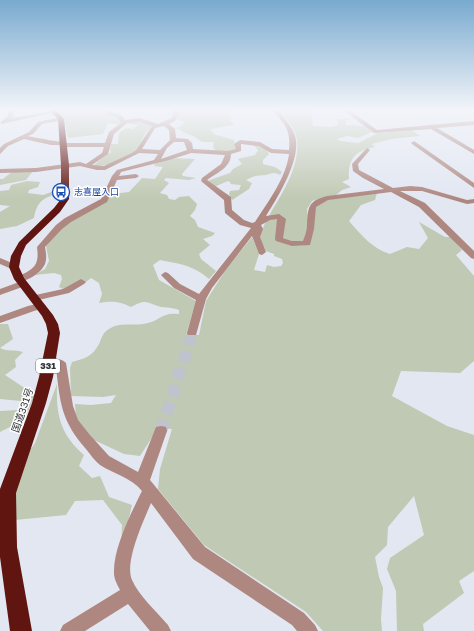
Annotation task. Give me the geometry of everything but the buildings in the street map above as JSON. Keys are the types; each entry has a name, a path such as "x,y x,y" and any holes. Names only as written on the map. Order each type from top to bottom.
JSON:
{"highway":[{"path":"18,276 16,256 22,244 57,210 64,201 66,193 61,139"},
{"name":"国道331号","path":"18,276 38,302 52,324 54,333 49,363 39,403 4,488 8,547 21,631"}],"street":[{"path":"0,152 3,145 18,139"},
{"path":"35,139 51,143 82,146 86,144 108,145"},
{"path":"88,165 105,154 109,139"},
{"path":"133,160 145,139"},
{"path":"192,333 201,299 208,287 257,225 273,200 284,177 293,152 293,139"},
{"path":"453,139 474,152"},
{"path":"156,162 172,140 186,140 189,143 190,151"},
{"path":"0,292 18,276 29,275 41,265 44,259 41,247 59,227 75,215 104,200 114,178 119,171 156,162 190,151 228,153 239,150 237,144 240,142 260,144 271,151 293,152"},
{"path":"414,143 474,186"},
{"path":"367,150 355,164 356,171 422,205 474,256"},
{"path":"138,151 163,152"},
{"path":"228,153 229,158 226,164 204,179 204,181 228,198 228,211 235,214 240,222 245,225 257,225 268,218 279,216 282,219 279,239 287,243 307,243 311,225 310,210 316,201 327,198 394,190 422,189 467,202 474,201"},
{"path":"0,171 36,170 64,165 88,165 96,168 105,168 133,160 146,164"},
{"path":"114,178 137,178 146,164"},
{"path":"257,225 258,230 256,237 262,252"},
{"path":"0,261 18,276"},
{"path":"166,274 170,281 179,288 201,299"},
{"path":"0,320 32,308 38,302 66,291 81,282"},
{"path":"49,363 60,363 62,366 67,406 73,422 85,439 104,460 146,486 199,553 298,619 309,631"},
{"path":"161,431 138,517 121,567 123,578 131,593 162,631"},
{"path":"77,629 131,593"}],"green space":[{"path":"118,139 142,139 135,151 127,157 116,162 93,166 107,154 112,152 110,151 111,144 118,144"},
{"path":"198,139 232,139 234,140 236,149 228,152 216,151 213,147 214,142 202,142"},
{"path":"296,139 338,139 358,143 365,139 389,139 372,144 375,147 362,151 354,157 351,161 349,179 342,182 351,187 342,190 336,195 312,201 307,209 308,225 304,241 297,243 281,237 284,218 269,216 285,188 294,167 297,156"},
{"path":"253,144 263,147 269,154 263,160 263,164 275,167 282,172 280,175 272,173 254,176 246,180 252,183 249,189 232,200 229,194 230,191 239,190 241,185 230,184 231,183 228,181 214,187 207,181 230,173 233,169 242,164 238,159 255,155 258,150"},
{"path":"172,158 195,159 182,174 183,176 196,178 189,180 166,178 164,180 169,183 160,193 167,195 169,199 175,200 179,197 189,196 197,204 195,210 190,216 195,220 198,227 215,233 212,236 203,239 210,245 199,254 201,259 216,271 209,279 192,268 180,264 160,260 153,265 159,280 196,301 186,335 199,335 206,301 225,271 252,237 259,254 254,270 265,272 267,265 274,267 281,266 283,263 282,259 266,251 259,237 266,221 277,218 279,219 276,238 288,244 309,244 313,210 319,202 328,199 377,193 375,200 361,205 349,221 368,241 384,252 390,254 407,247 419,249 428,238 419,222 445,237 451,237 462,250 456,255 474,276 474,361 460,373 401,371 392,396 447,426 474,435 474,571 459,581 464,593 423,624 424,631 397,631 396,591 387,569 390,558 424,535 414,496 388,527 387,545 375,557 383,588 381,619 382,631 323,631 306,612 204,545 158,489 160,469 172,429 158,428 140,456 124,454 94,440 76,419 75,404 91,405 111,403 116,395 103,397 71,396 70,368 72,362 91,354 97,348 102,336 109,329 118,325 148,323 169,314 179,314 179,310 161,307 146,302 131,307 115,302 99,303 102,294 99,283 91,278 69,292 59,287 62,279 61,275 54,273 34,275 45,269 49,261 46,246 66,225 101,204 111,194 129,192 142,178 155,179 163,167 155,166 154,164"},
{"path":"13,171 33,171 26,180 0,185 0,179 3,179"},
{"path":"27,181 40,182 38,187 29,190 28,193 43,195 60,189 59,193 45,199 39,204 34,218 17,226 0,229 0,212 10,206 0,205 0,191 9,190 11,185"},
{"path":"0,324 8,324 13,339 0,348"},
{"path":"0,348 23,352 15,360 16,367 5,375 35,395 24,420 0,432 0,411 18,410 25,407 21,401 0,399"},
{"path":"57,384 57,405 61,423 70,439 84,455 79,466 92,478 100,476 109,497 132,505 121,552 122,525 103,500 75,501 66,515 15,520 13,502 25,457 35,443"}],"tunnel":[{"path":"189,341 192,333"},
{"path":"161,431 190,340"}],"place":[{"name":"志喜屋入口","path":"61,192"}]}
